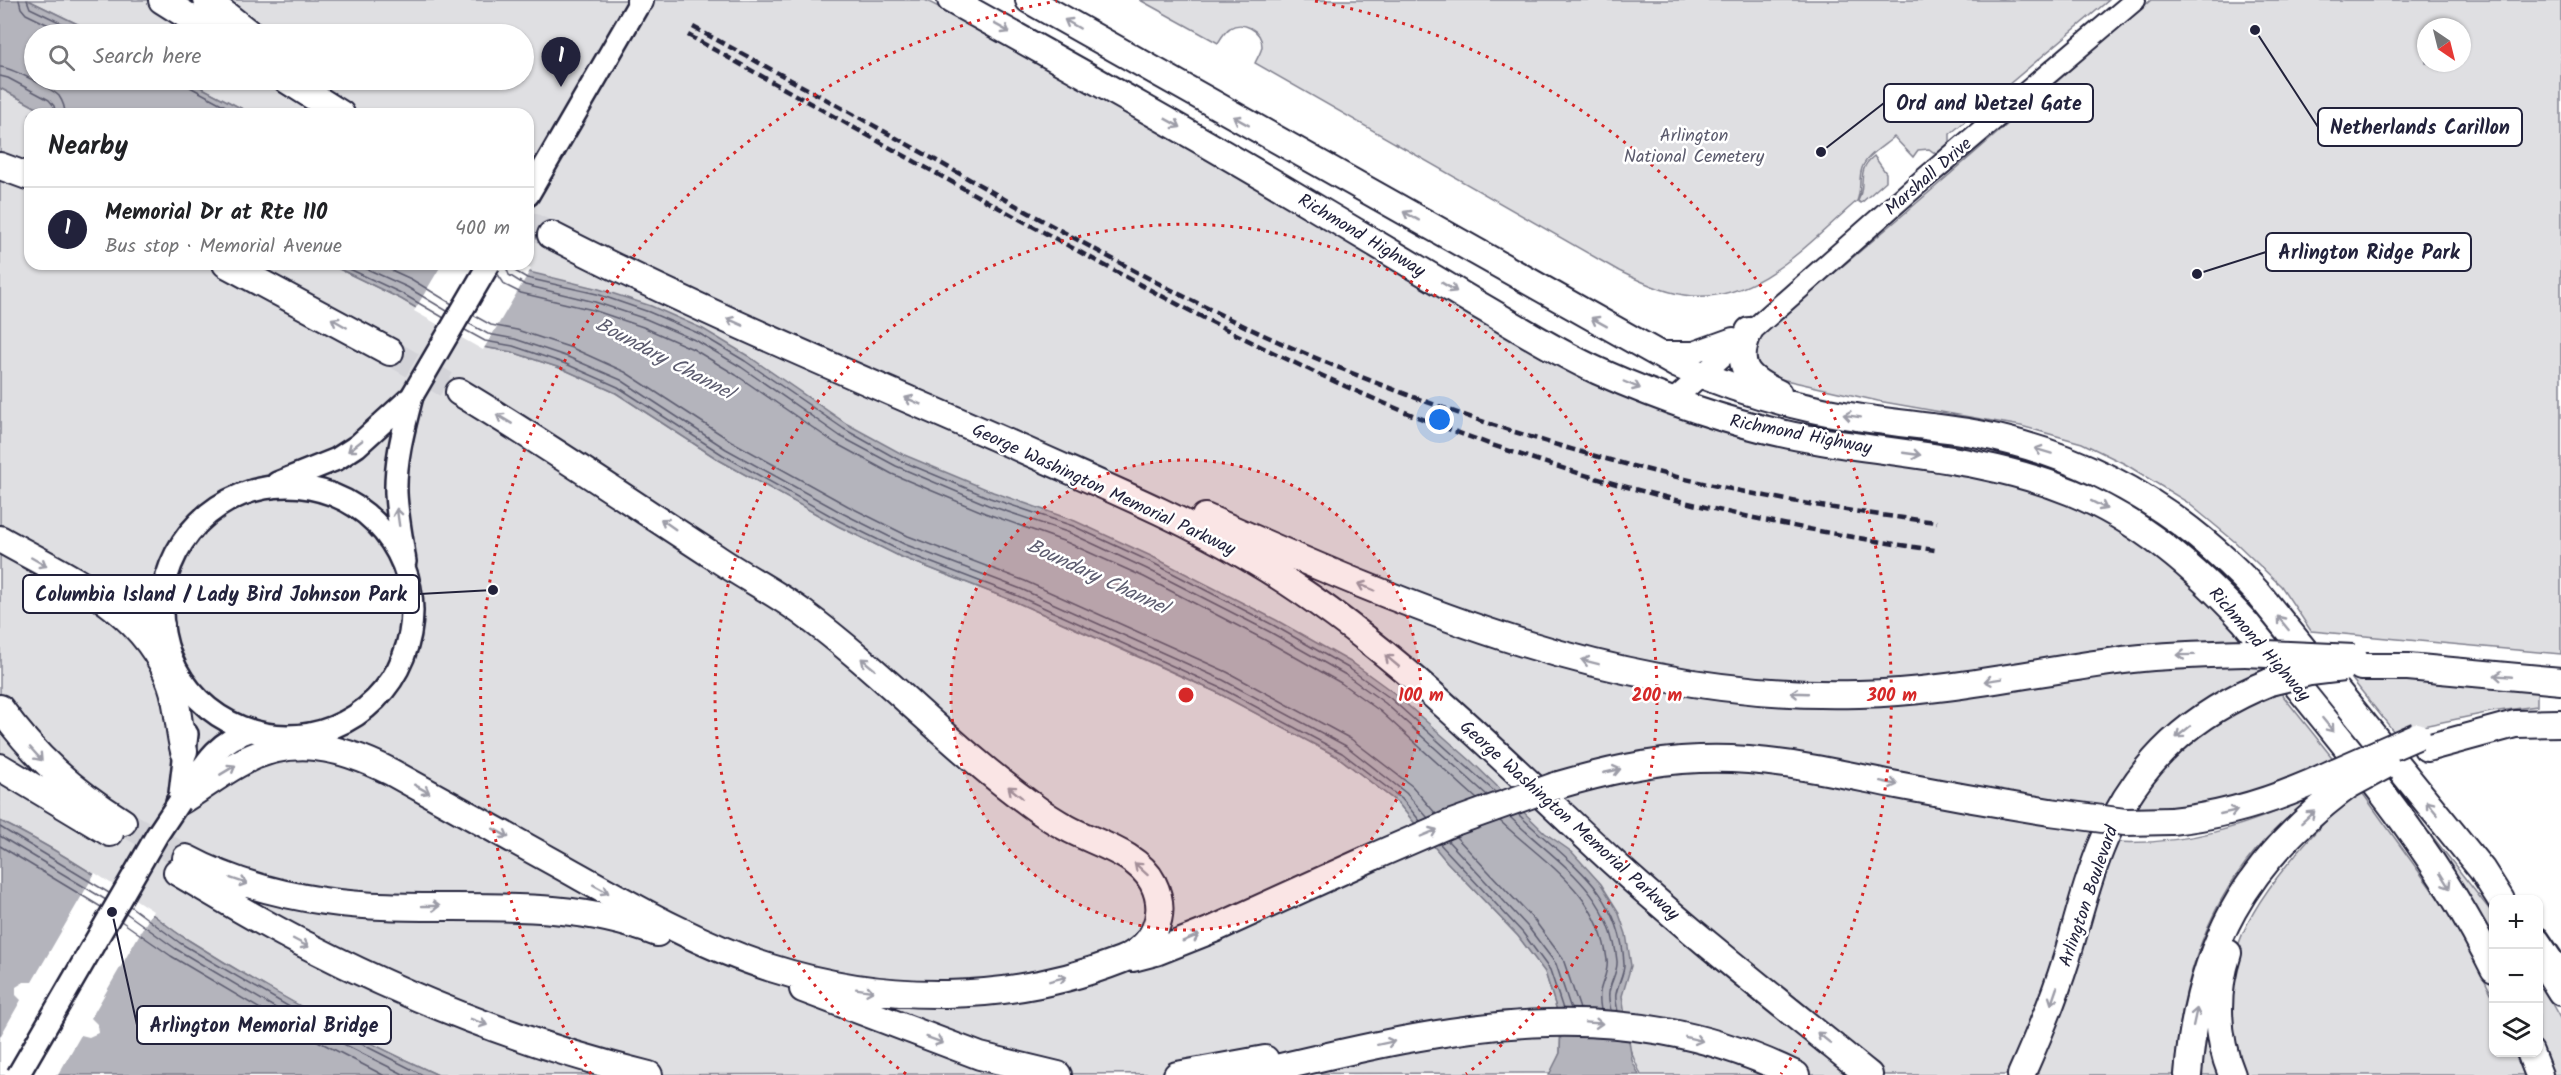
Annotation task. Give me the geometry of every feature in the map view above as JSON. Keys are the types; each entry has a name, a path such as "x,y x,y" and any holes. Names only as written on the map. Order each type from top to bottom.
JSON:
{"highway":[{"path":"162,0 200,24"},
{"path":"207,0 237,24"},
{"name":"Richmond Highway","path":"951,0 1201,139 1532,336 1594,369 1671,402 1728,421 1792,436 1999,468 2072,492 2117,515 2157,540 2216,591 2245,622 2380,790 2415,835 2448,884 2489,961"},
{"name":"Richmond Highway","path":"1029,0 1650,351 1700,375 1741,391 1810,408 1979,434 2044,451 2130,489 2182,522 2226,558 2258,593 2482,870 2498,895"},
{"path":"303,90 332,108"},
{"path":"314,90 335,108"},
{"path":"0,166 24,175"},
{"name":"George Washington Memorial Parkway","path":"551,235 672,294 1181,521 1249,558 1348,624 1446,707 1652,897 1869,1075"},
{"path":"237,270 390,352"},
{"path":"1749,332 1742,356 1751,378 1758,384 1810,408"},
{"path":"459,392 559,453 716,558 782,598 857,656 1026,801 1063,826 1140,866 1148,874 1156,891 1160,915 1148,944 1141,951 1115,963"},
{"path":"1094,481 1170,501 1359,585 1482,631 1566,657 1681,682 1783,693 1886,693 1953,686 2132,659 2245,653 2357,662"},
{"path":"0,539 77,584 127,617 143,634 158,655 175,696 184,751"},
{"path":"77,584 116,595 161,625"},
{"name":"Arlington Boulevard","path":"2021,1075 2047,1017 2100,849 2117,811 2158,755 2198,720 2227,701 2270,682 2357,662 2561,681"},
{"path":"0,708 47,766 88,799 119,829 0,767"},
{"path":"179,802 250,758 293,747 330,747 355,755 392,772 679,930 767,967 834,985 876,992 977,993 1025,987 1156,952 1459,820 1555,786 1604,772 1654,763 1700,759 1748,760 1821,768 1934,792 2050,812 2117,821 2171,821 2215,815 2254,806 2297,790 2388,764 2422,742 2516,724 2561,723"},
{"path":"306,734 332,737 363,746 392,772"},
{"path":"2188,1075 2193,1024 2207,966 2238,901 2272,854 2343,778"},
{"path":"2232,1075 2219,1023 2221,978 2238,926 2272,854"},
{"path":"649,1075 500,1030 401,991 307,946 181,865 279,893 324,901 566,911 628,923 675,940 726,950"},
{"path":"2543,964 2561,992"},
{"path":"767,967 810,994 999,1062 1058,1075"},
{"path":"1247,1075 1358,1049 1471,1028 1551,1022 1637,1027 1732,1050 1796,1075"},
{"path":"1177,1075 1267,1058 1358,1049"},
{"path":"2532,1057 2539,1075"}],"main road":[{"path":"534,184 640,0"},
{"path":"177,667 207,705 250,730 281,735 306,734 327,727 357,711 386,689 398,674 406,657 414,627 414,604 407,575 396,491 398,459 407,406 486,270"},
{"path":"179,802 188,706 187,693 165,642 161,625 161,596 166,571 177,548 192,527 211,510 233,496 271,485 337,459 407,406"},
{"path":"271,485 310,490 353,509 376,527 407,575"},
{"path":"18,1075 157,835 179,802 214,751 231,738 250,730"},
{"path":"2482,870 2503,895"},
{"path":"2543,946 2561,972"}],"street":[{"name":"Marshall Drive","path":"1671,402 1918,184 2135,0"},
{"name":"Marshall Drive","path":"1650,351 1694,352 1715,347 1749,332"}],"green space":[{"path":"28,0 925,0 1230,156 1630,385 2072,492 2245,622 2270,682 2142,774 2012,1075 1641,1075 1552,868 813,420 526,270 534,270 534,108 241,108 206,90 534,90 534,24 77,24"},
{"name":"Arlington National Cemetery","path":"1140,0 2109,0 1950,134 1950,142 1936,154 1929,149 1918,150 1913,157 1894,137 1866,161 1860,176 1857,201 1799,252 1779,268 1757,281 1734,291 1710,296 1684,295 1667,291 1619,271 1255,63 1262,46 1259,35 1250,28 1240,25 1230,28 1218,43"},
{"path":"2151,0 2561,0 2561,654 2311,631 2281,586 2234,541 2187,502 2125,464 2082,443 2021,426 1878,401 1772,377 1756,366 1754,346 1768,329"},
{"path":"0,88 37,108 24,108 24,270 341,270 401,299 483,347 512,352 563,369 616,393 719,460 838,526 899,556 1016,602 1216,692 1338,757 1398,803 1447,862 1518,936 1545,972 1561,1023 1560,1053 1552,1073 438,1075 341,1028 246,975 181,935 78,864 0,821"},
{"path":"1874,156 1886,173 1886,181 1861,203 1858,201 1863,172"},
{"path":"2387,674 2537,691 2537,706 2491,712 2394,732 2352,679"},
{"path":"2280,692 2335,761 2231,802 2151,810 2129,809 2178,752 2205,728 2241,705"},
{"path":"2361,791 2458,926 2489,989 2489,1057 2517,1057 2524,1075 2245,1075 2233,1030 2230,999 2233,968 2243,932 2255,910 2287,864 2325,822"},
{"path":"2312,797 2255,851 2220,901 2196,956 2188,985 2177,1044 2174,1075 2033,1075 2113,842 2166,841 2215,832 2263,817"},
{"path":"2429,832 2489,909 2489,939"},
{"path":"2543,988 2561,1020 2561,1075 2552,1075 2543,1053"},
{"path":"2208,998 2222,1075 2197,1075"}],"water":[{"path":"0,0 28,0 77,24 24,24 24,90 206,90 241,108 37,108 0,88"},
{"name":"Boundary Channel","path":"341,270 525,270 599,289 651,306 703,329 748,356 847,424 902,454 993,492 1075,521 1153,557 1276,620 1354,664 1394,693 1471,761 1545,833 1572,852 1601,884 1618,911 1626,934 1631,966 1622,996 1632,1060 1639,1075 1549,1075 1560,1053 1561,1023 1545,972 1518,936 1447,862 1398,803 1338,757 1216,692 1144,659 1016,602 899,556 838,526 719,460 616,393 563,369 512,352 483,347 401,299"},
{"path":"0,821 78,864 181,935 246,975 341,1028 438,1075 0,1075"}],"pier":[{"path":"438,270 530,270 483,350 414,311"},
{"path":"95,873 153,911 91,1018 97,1024 98,1033 89,1037 81,1035 58,1075 0,1075 0,1037 21,1000 16,995 16,987 24,982 32,982"}],"tunnel":[{"path":"534,227 551,235"},
{"path":"390,352 459,392"},
{"path":"123,822 186,858"}],"railway":[{"path":"693,27 1148,278 1235,322 1358,375 1438,406 1601,458 1684,479 1768,496 1852,511 1937,522"},
{"path":"688,35 957,185 1185,308 1277,355 1420,418 1546,463 1674,499 1804,528 1935,550"}],"place":[{"name":"Netherlands Carillon","path":"2255,30"},
{"name":"Memorial Dr at Rte 110","path":"561,87"},
{"name":"Ord and Wetzel Gate","path":"1821,152"},
{"name":"Arlington Ridge Park","path":"2197,274"},
{"name":"Columbia Island / Lady Bird Johnson Park","path":"493,590"},
{"name":"Arlington Memorial Bridge","path":"112,912"}]}
